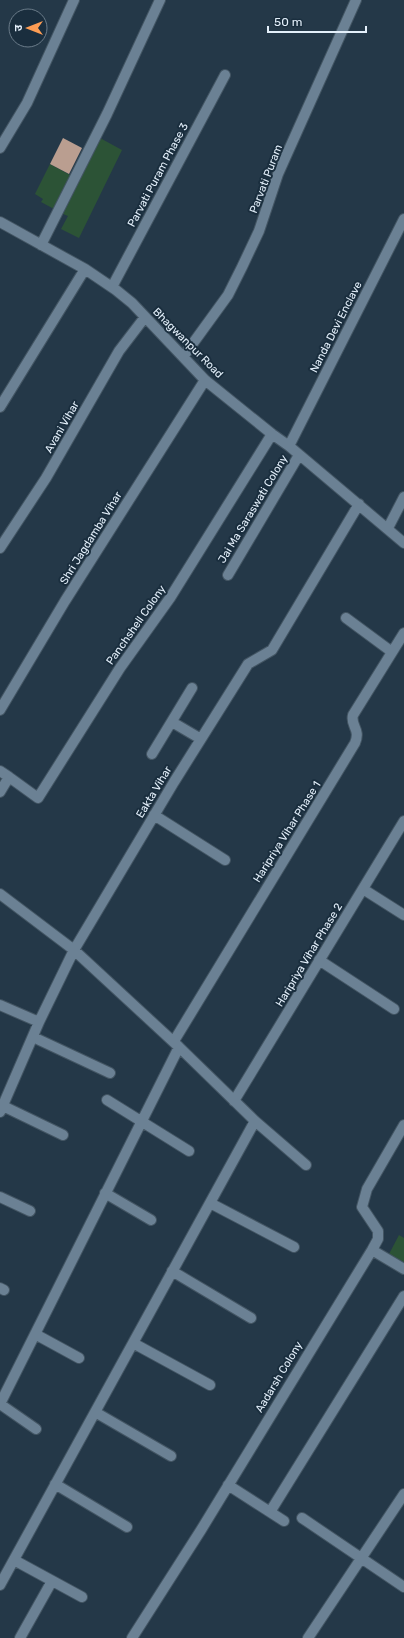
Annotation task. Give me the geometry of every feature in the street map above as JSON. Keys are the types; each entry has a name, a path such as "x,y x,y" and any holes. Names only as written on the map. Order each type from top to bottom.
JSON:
{"street":[{"path":"0,148 27,103 74,0"},
{"path":"41,245 107,114 160,0"},
{"name":"Parvati Puram","path":"183,357 228,295 259,232 278,174 356,0"},
{"name":"Parvati Puram Phase 3","path":"112,287 225,75"},
{"name":"Nanda Devi Enclave","path":"289,446 404,219"},
{"name":"Bhagwanpur Road","path":"0,222 85,269 112,287 132,303 205,380 289,446 404,543"},
{"path":"0,407 85,269"},
{"name":"Avani Vihar","path":"0,548 46,478 119,352 144,317"},
{"name":"Shri Jagdamba Vihar","path":"0,710 65,601 205,380"},
{"name":"Panchshell Colony","path":"9,777 38,798 120,668 170,598 272,434"},
{"name":"Jai Ma Saraswati Colony","path":"228,575 299,455"},
{"path":"388,528 404,497"},
{"name":"Eakta Vihar","path":"1,1109 39,1022 74,950 154,815 248,664 272,650 358,504"},
{"path":"346,618 392,652"},
{"name":"Haripriya Vihar Phase 1","path":"176,1044 355,743 358,734 352,719 404,633"},
{"path":"152,754 192,688"},
{"path":"172,722 202,738"},
{"path":"0,771 9,777 0,792"},
{"path":"154,815 225,860"},
{"name":"Haripriya Vihar Phase 2","path":"234,1101 363,889 400,835 404,821"},
{"path":"363,889 404,915"},
{"path":"0,894 74,950 176,1044 255,1121 306,1165"},
{"path":"320,960 394,1009"},
{"path":"0,1005 39,1022"},
{"path":"33,1037 110,1073"},
{"path":"36,1428 0,1404 142,1122 176,1044"},
{"path":"107,1100 190,1151"},
{"path":"1,1109 63,1135"},
{"path":"0,1585 255,1121"},
{"name":"Aadarsh Colony","path":"132,1638 202,1530 378,1239 378,1231 362,1207 367,1189 404,1125"},
{"path":"106,1193 151,1220"},
{"path":"0,1197 30,1211"},
{"path":"210,1202 294,1248"},
{"path":"372,1250 404,1269"},
{"path":"172,1271 251,1318"},
{"path":"270,1512 404,1296"},
{"path":"35,1334 79,1358"},
{"path":"133,1343 210,1385"},
{"path":"95,1412 171,1456"},
{"path":"55,1484 127,1527"},
{"path":"228,1485 284,1520"},
{"path":"308,1638 404,1494"},
{"path":"302,1518 404,1587"},
{"path":"14,1560 82,1597"},
{"path":"20,1638 52,1581"}],"green space":[{"path":"100,138 122,150 79,238 61,229 68,216 63,214"},
{"path":"50,164 72,176 54,209 41,202 43,199 35,194"},
{"path":"399,1235 404,1238 404,1266 388,1256"}],"building":[{"path":"63,138 82,148 69,174 50,164"}]}
